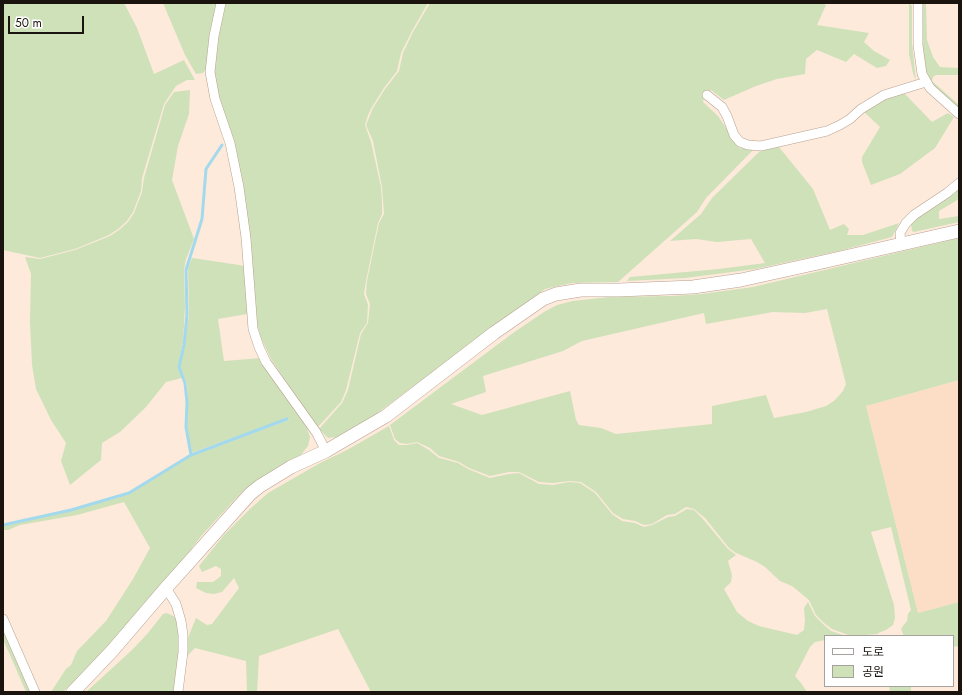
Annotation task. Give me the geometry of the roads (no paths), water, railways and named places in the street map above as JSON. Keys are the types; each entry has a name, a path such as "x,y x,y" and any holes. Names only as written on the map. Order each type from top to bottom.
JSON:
{"main road":[{"path":"73,692 112,651 250,494 291,467 326,451 386,416 527,309 543,299 556,294 581,290 633,290 693,287 718,283 818,264 959,231"}],"street":[{"path":"222,3 214,36 210,72 215,99 230,143 239,187 246,238 253,329 266,362 316,432 326,451"},
{"path":"918,3 919,62 922,74 926,82 935,93 959,114"},
{"path":"707,95 722,107 734,135 740,142 748,145 761,146 827,131 840,125 861,109 884,95 926,82"},
{"path":"901,244 900,233 906,223 914,215 947,193 959,182"},
{"path":"166,588 176,604 182,621 183,652 178,692"},
{"path":"3,619 35,692"}],"waterway":[{"path":"191,455 186,427 187,402 185,383 179,367 184,345 187,315 186,270 202,219 206,169 222,145"},
{"path":"3,525 71,510 129,493 191,455 287,419"}]}
